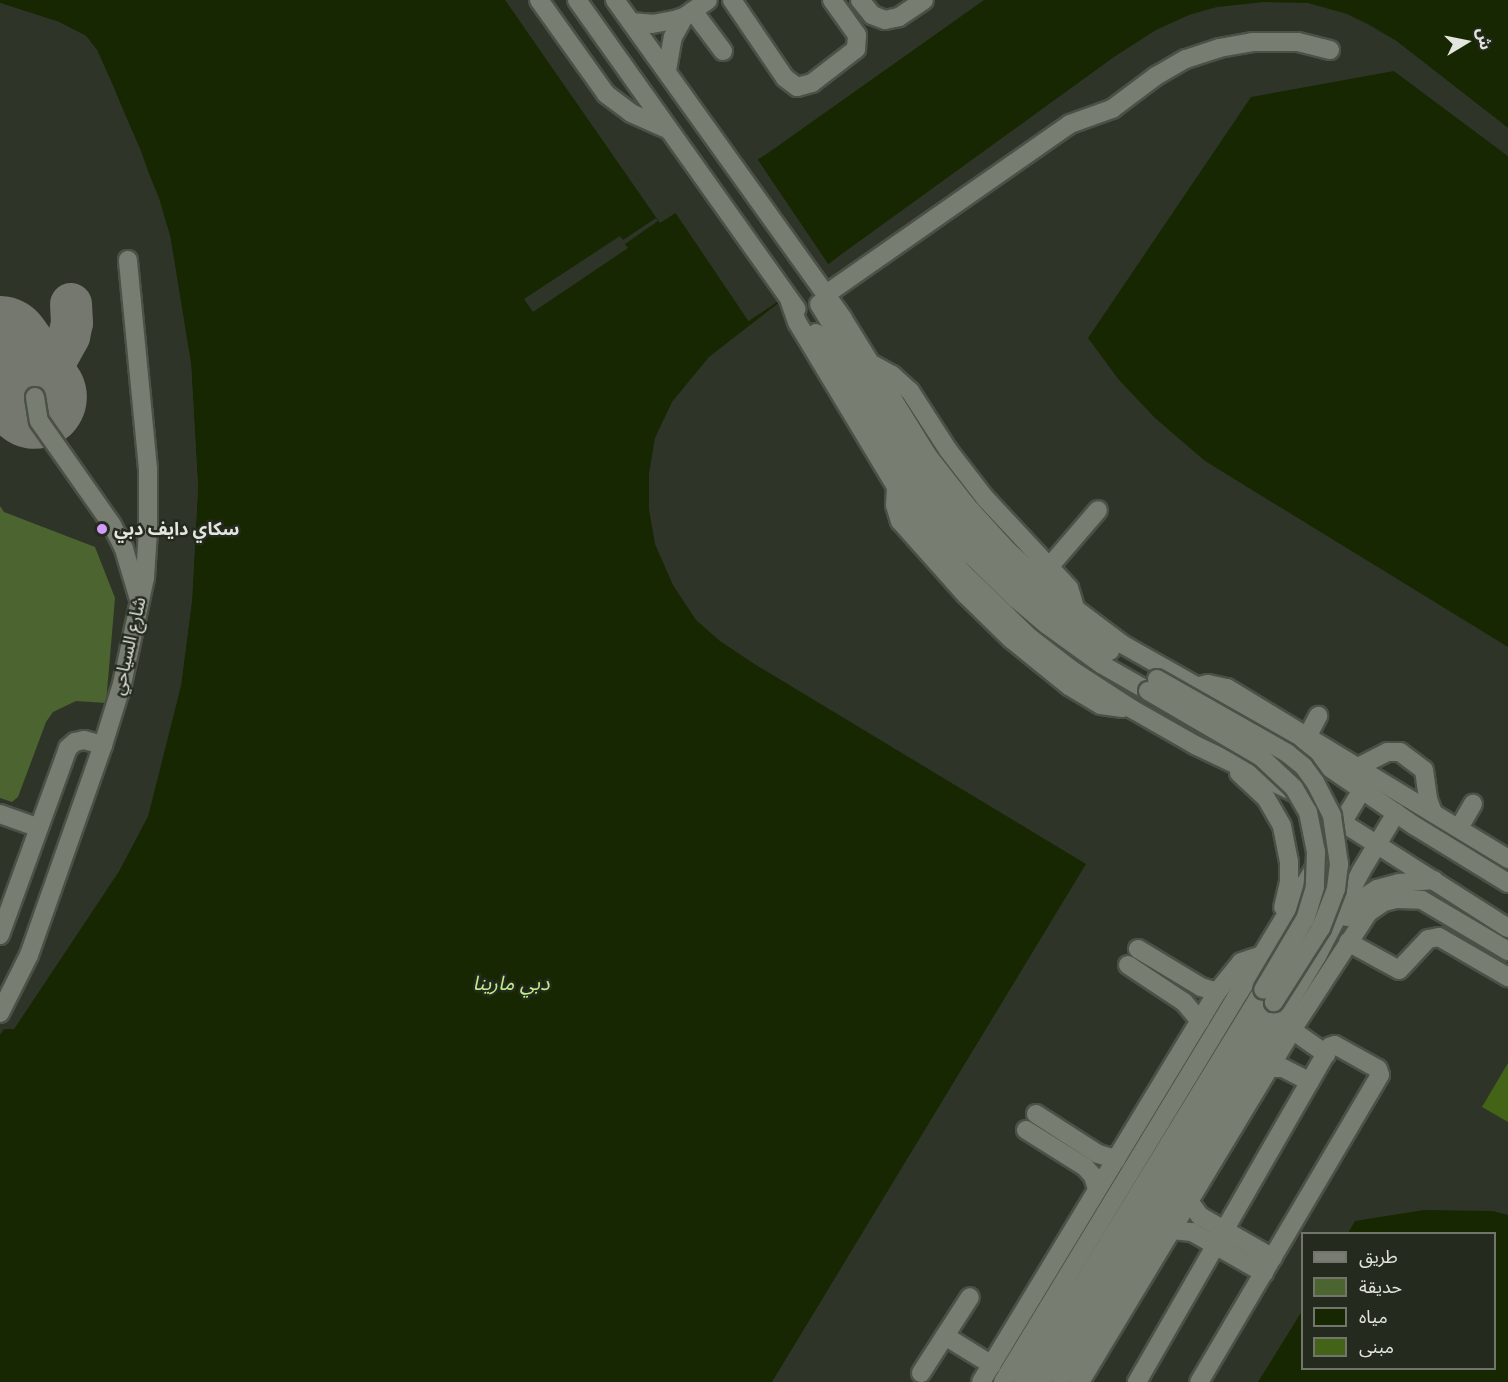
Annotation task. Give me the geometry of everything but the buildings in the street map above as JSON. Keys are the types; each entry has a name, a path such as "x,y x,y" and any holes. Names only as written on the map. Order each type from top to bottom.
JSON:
{"street":[{"path":"539,0 606,94 631,113 667,129"},
{"path":"577,0 836,363 906,475 957,541 1015,598 1047,625 1101,664 1152,685"},
{"path":"615,0 825,295 872,364 927,456 967,506 1015,558 1076,610 1122,644 1279,733 1396,813 1508,883"},
{"path":"732,0 784,78 797,87 812,83 856,49 857,35 832,0"},
{"path":"860,0 872,15 885,20 898,17 924,0"},
{"path":"632,22 652,24 695,9"},
{"path":"695,9 723,51"},
{"path":"666,70 673,37 695,9"},
{"path":"825,295 1070,124 1112,109 1156,76 1186,58 1219,48 1251,42 1298,42 1330,50"},
{"name":"شارع السياحي","path":"0,1012 29,955 103,745 122,684 148,554 148,469 128,260"},
{"path":"813,279 821,308 900,438 962,522 1022,584 1055,611 1152,685 1262,757 1289,783 1308,812 1315,837 1317,869 1311,903 1268,996 1040,1382"},
{"path":"789,299 797,322 896,487 962,573 1007,617 1072,670 1132,709 1195,745 1221,755 1296,793 1508,928"},
{"path":"872,364 892,375 910,391 948,450 985,498 1069,588 1076,610"},
{"path":"35,397 39,421 97,503 120,541 133,574 139,601"},
{"path":"1049,567 1098,510"},
{"path":"1195,687 1208,684 1221,686 1308,736 1508,859"},
{"path":"1308,736 1318,716"},
{"path":"0,935 68,748 75,742 84,740 103,745"},
{"path":"1359,767 1387,752 1400,752 1424,770 1428,799 1433,813"},
{"path":"1221,755 1230,767 1266,798 1282,826 1289,862 1289,882 1279,923"},
{"path":"1003,1382 1279,923 1362,790"},
{"path":"1459,828 1473,804"},
{"path":"1060,1382 1317,956 1396,813"},
{"path":"0,814 39,828"},
{"path":"1317,956 1327,949 1351,911 1368,894 1388,885 1434,880"},
{"path":"1080,1382 1292,1030 1359,924 1376,907 1397,898 1409,898 1434,905 1508,951"},
{"path":"1348,942 1399,970 1428,939 1438,937 1508,977"},
{"path":"1138,949 1201,987 1217,992"},
{"path":"981,1382 1217,992 1240,962 1259,956"},
{"path":"1128,965 1184,1002 1200,1021"},
{"path":"1023,1382 1268,996"},
{"path":"1292,1030 1326,1054"},
{"path":"1137,1382 1331,1045 1335,1045 1378,1069 1380,1075 1199,1382"},
{"path":"1270,1068 1283,1068 1310,1082"},
{"path":"1036,1114 1098,1154 1116,1159"},
{"path":"1026,1130 1085,1167 1093,1176 1097,1189"},
{"path":"1209,1136 1210,1166"},
{"path":"1189,1201 1220,1238"},
{"path":"1087,1205 1089,1239"},
{"path":"1172,1230 1220,1238 1268,1265"},
{"path":"921,1373 970,1297"},
{"path":"945,1336 992,1365"}],"green space":[{"path":"0,506 4,512 95,547 115,598 106,703 76,701 53,712 46,722 18,797 12,802 0,798"}],"water":[{"name":"دبي مارينا","path":"0,0 505,0 660,223 768,153 984,0 1508,0 1508,128 1395,40 1347,14 1308,3 1264,2 1217,7 1189,15 1156,30 1114,57 839,256 709,357 672,402 655,438 649,474 649,509 655,544 673,585 696,620 720,641 756,665 1086,864 772,1382 0,1382 0,1035 4,1029 14,1029 119,871 148,816 181,685 192,600 198,487 191,364 170,236 159,198 112,83 97,50 86,36 59,22 0,3"},
{"path":"1394,71 1508,156 1508,647 1205,461 1155,418 1119,380 1088,338 1251,97"},
{"path":"1424,1210 1493,1211 1508,1215 1508,1382 1258,1382 1301,1313 1301,1370 1496,1370 1496,1232 1349,1232 1355,1221"}],"pier":[{"path":"0,3 59,22 86,36 97,50 141,151 170,235 191,364 198,487 192,600 181,685 148,816 119,871 14,1029 4,1029 5,1026 12,1026 116,870 145,815 178,684 189,600 195,487 188,364 167,236 138,152 95,51 84,38 58,25 0,6"},
{"path":"1347,14 1368,24 1395,40"},
{"path":"1395,40 1508,128 1508,131 1396,44"},
{"path":"1396,68 1508,153 1508,156 1394,71"},
{"path":"756,157 830,266 749,321 675,212"},
{"path":"656,218 658,221 625,244 628,248 533,312 524,299 620,236 623,240"}],"taxiway":[{"path":"19,373 37,375 51,369 69,336 72,323 71,304"},
{"path":"0,324 16,332 29,345 41,367 38,377 25,385 17,383 8,377 0,354"}],"runway":[{"path":"0,348 35,397"}],"place":[{"name":"سكاي دايف دبي","path":"102,529"}]}
